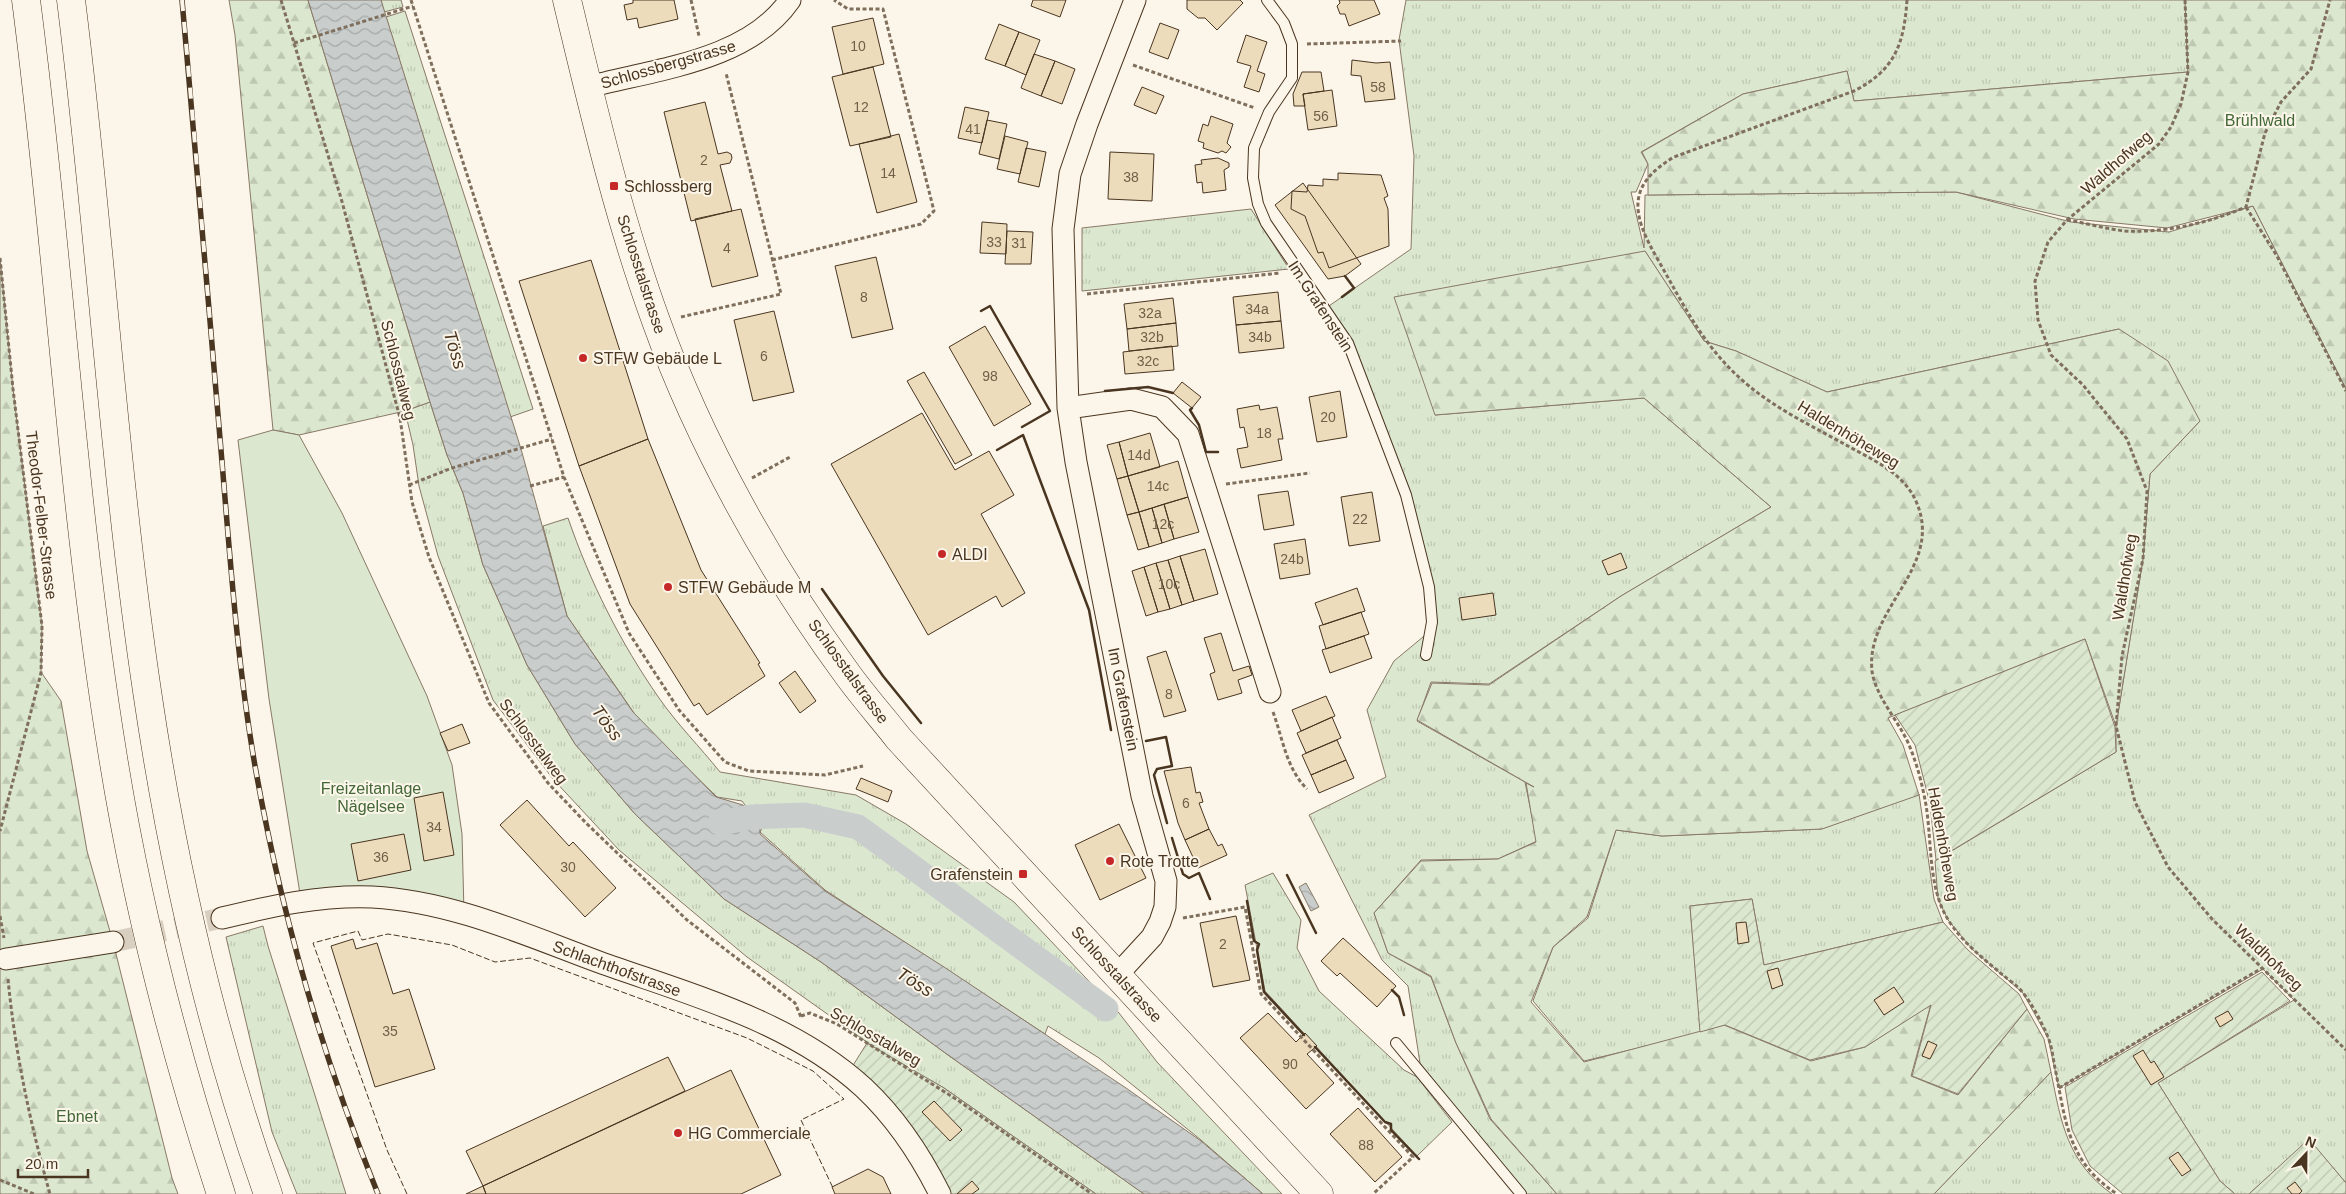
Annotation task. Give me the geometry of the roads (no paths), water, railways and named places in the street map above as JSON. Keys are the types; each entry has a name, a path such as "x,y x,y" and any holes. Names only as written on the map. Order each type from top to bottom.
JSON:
{"main road":[{"path":"26,0 43,139 94,633 113,759 137,886 166,1010 221,1194"},
{"path":"71,0 86,125 124,512 157,752 180,877 204,982 241,1112 268,1194"},
{"name":"Schlosstalstrasse","path":"567,0 626,230 656,322 692,406 731,489 771,558 845,671 899,739 1118,974 1319,1194"}],"street":[{"name":"Schlossbergstrasse","path":"588,87 712,55 743,43 779,16 790,0"},
{"name":"Im Grafenstein","path":"1118,974 1152,937 1160,922 1165,907 1166,881 1142,796 1076,462 1068,408 1063,229 1070,174 1087,124 1135,0"},
{"path":"1068,408 1131,399 1162,408 1188,434 1270,692"},
{"name":"Schlachthofstrasse","path":"222,918 301,900 336,897 373,897 421,903 464,913 755,1019 797,1040 830,1061 864,1088 908,1140 926,1166 940,1194"},
{"path":"6,959 113,942"}],"lane":[{"name":"Im Grafenstein","path":"1267,0 1284,23 1292,44 1292,78 1269,112 1254,148 1253,178 1258,204 1266,223 1348,343 1406,495 1429,587 1432,622 1426,655"},
{"path":"1396,1043 1521,1194"}],"water":[{"name":"Töss","path":"308,0 381,0 521,449 567,616 633,712 716,797 743,805 760,826 760,834 825,891 944,967 1126,1088 1201,1141 1263,1194 1144,1194 821,962 724,899 635,814 575,744 527,665 483,565 463,493 447,455 430,402"},
{"path":"1306,883 1319,907 1311,911 1299,887"}],"waterway":[{"path":"720,823 751,817 804,815 858,827 1106,1009"}],"tunnel":[{"path":"113,942 222,918"}],"railway":[{"path":"182,0 235,609 243,688 255,766 277,875 305,983 339,1090 378,1194"}],"place":[{"name":"Schlossberg","path":"614,186"},
{"name":"STFW Gebäude L","path":"583,358"},
{"name":"ALDI","path":"942,554"},
{"name":"STFW Gebäude M","path":"668,587"},
{"name":"Rote Trotte","path":"1110,861"},
{"name":"Grafenstein","path":"1023,874"},
{"name":"HG Commerciale","path":"678,1133"}],"park label":[{"name":"Brühlwald","path":"2260,120"},
{"name":"Freizeitanlage Nägelsee","path":"371,797"},
{"name":"Ebnet","path":"77,1116"}]}
